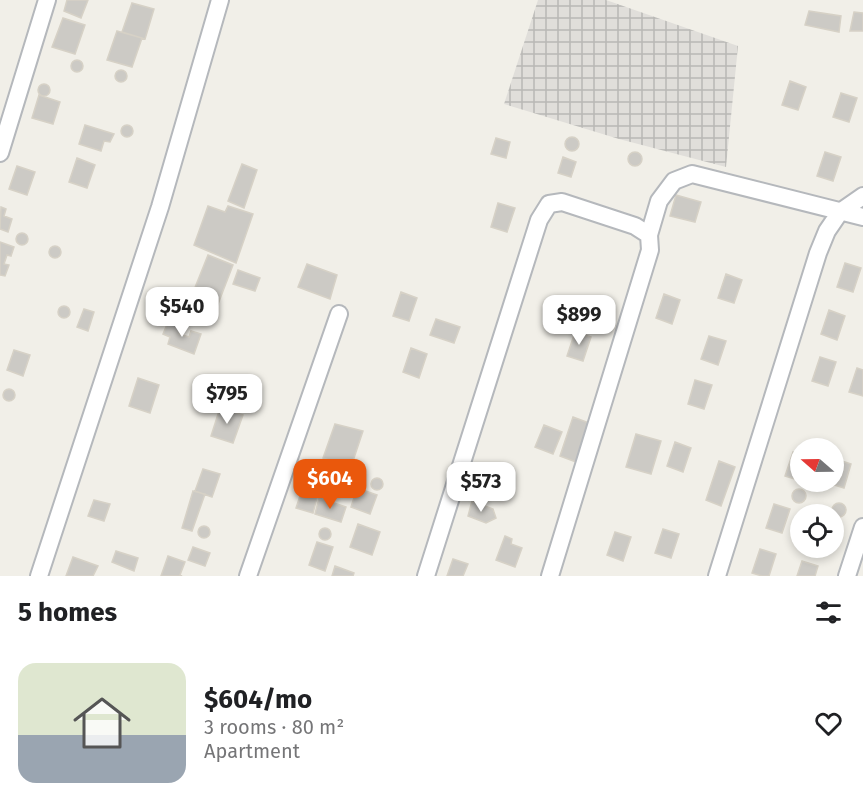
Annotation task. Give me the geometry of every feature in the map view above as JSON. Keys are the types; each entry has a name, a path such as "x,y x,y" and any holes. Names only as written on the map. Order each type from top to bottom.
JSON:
{"street":[{"path":"0,153 47,0"},
{"path":"39,576 160,207 220,0"},
{"path":"550,576 650,250 649,235 659,201 674,181 692,174 863,217"},
{"path":"717,576 818,254 827,231 840,212 863,196"},
{"path":"426,576 539,220 549,204 562,202 635,226 649,235"},
{"path":"248,576 339,314"},
{"path":"847,576 863,527"}],"shaded area":[{"path":"538,0 606,0 738,46 726,167 619,139 504,104"}],"building":[{"path":"67,0 88,0 81,18 64,11"},
{"path":"132,3 154,9 145,39 122,32"},
{"path":"809,11 841,16 839,32 805,25"},
{"path":"854,12 863,13 863,31 850,31"},
{"path":"63,18 85,25 75,54 52,47"},
{"path":"117,31 142,38 132,67 107,60"},
{"path":"79,60 83,66 79,72 75,72 71,64"},
{"path":"123,70 127,76 123,82 119,82 115,74"},
{"path":"790,81 806,87 798,110 782,105"},
{"path":"46,84 50,90 46,96 42,96 38,88"},
{"path":"841,93 857,98 849,122 833,117"},
{"path":"39,95 60,102 53,124 32,118"},
{"path":"85,125 114,134 110,142 104,141 101,151 79,144"},
{"path":"129,125 133,131 129,137 125,137 121,129"},
{"path":"569,137 575,137 579,144 575,151 569,151 565,147 565,141"},
{"path":"496,138 510,142 506,158 491,154"},
{"path":"635,152 640,154 642,159 640,164 635,166 630,164 628,159 630,154"},
{"path":"825,152 841,157 833,181 817,176"},
{"path":"563,157 576,162 571,177 558,173"},
{"path":"77,158 95,165 87,188 69,182"},
{"path":"242,164 257,170 244,208 228,201"},
{"path":"17,166 35,172 27,195 9,189"},
{"path":"676,195 701,202 695,222 670,216"},
{"path":"498,203 515,208 507,232 491,227"},
{"path":"208,206 225,212 228,206 253,214 236,263 194,245"},
{"path":"1,207 6,209 4,216 12,219 8,232 0,229"},
{"path":"24,233 28,239 24,245 20,245 16,237"},
{"path":"0,242 14,247 11,256 7,255 4,264 9,265 5,276 0,275"},
{"path":"57,246 61,252 57,258 53,258 49,250"},
{"path":"208,255 233,265 213,317 186,310"},
{"path":"845,263 861,268 853,292 837,287"},
{"path":"307,264 337,275 330,299 298,287"},
{"path":"238,270 260,278 255,291 233,284"},
{"path":"726,274 742,280 734,303 718,298"},
{"path":"401,292 417,298 409,321 393,316"},
{"path":"664,294 680,300 672,324 656,318"},
{"path":"66,306 70,312 66,318 62,318 58,310"},
{"path":"84,309 94,312 88,331 77,327"},
{"path":"829,310 845,316 837,340 821,334"},
{"path":"178,319 184,321 179,334 189,337 191,331 201,334 194,354 168,344 170,337 163,334 168,322 176,325"},
{"path":"436,319 460,327 454,343 430,335"},
{"path":"575,332 591,337 583,361 567,356"},
{"path":"709,336 726,341 718,365 701,359"},
{"path":"411,348 427,354 419,378 403,372"},
{"path":"14,350 30,355 23,376 7,370"},
{"path":"820,357 836,362 828,386 812,381"},
{"path":"857,368 863,370 863,396 849,392"},
{"path":"138,378 159,385 150,413 129,406"},
{"path":"234,379 253,384 245,408 226,402"},
{"path":"695,380 712,385 704,409 688,404"},
{"path":"11,389 15,395 11,401 7,401 3,393"},
{"path":"220,408 243,415 233,443 211,436"},
{"path":"573,417 589,423 576,462 560,456"},
{"path":"335,424 363,431 351,467 323,458"},
{"path":"544,425 562,432 553,454 535,447"},
{"path":"636,434 661,441 651,474 626,467"},
{"path":"675,442 691,448 683,472 667,466"},
{"path":"719,461 735,467 721,506 706,500"},
{"path":"790,461 790,478 785,476"},
{"path":"844,462 851,464 844,488"},
{"path":"489,466 505,471 497,495 482,490"},
{"path":"203,469 220,474 212,497 195,491"},
{"path":"379,478 383,484 379,490 375,490 371,482"},
{"path":"357,488 377,495 370,514 351,507"},
{"path":"193,491 205,494 192,531 182,528"},
{"path":"793,492 806,493 806,499 802,503 796,503 792,499"},
{"path":"301,493 317,498 313,513 296,508"},
{"path":"319,498 346,507 341,522 315,514"},
{"path":"94,500 110,504 104,521 88,516"},
{"path":"472,501 493,509 496,518 486,523 468,516"},
{"path":"774,504 790,509 782,533 766,528"},
{"path":"358,524 380,532 372,555 350,547"},
{"path":"206,526 210,532 206,538 202,538 198,530"},
{"path":"327,528 331,534 327,540 323,540 319,532"},
{"path":"663,529 679,534 671,558 655,553"},
{"path":"615,532 631,537 623,561 607,555"},
{"path":"505,536 512,539 511,544 522,548 515,567 496,560"},
{"path":"317,542 333,547 325,571 309,565"},
{"path":"193,547 210,553 205,566 188,560"},
{"path":"760,549 776,554 769,576 752,573"},
{"path":"116,551 138,558 134,571 112,562"},
{"path":"168,556 185,562 180,575 182,576 161,576"},
{"path":"73,557 98,566 93,576 66,576"},
{"path":"453,559 468,564 463,576 447,576"},
{"path":"802,561 818,566 815,576 797,576"},
{"path":"335,566 354,573 353,576 332,576"}]}
